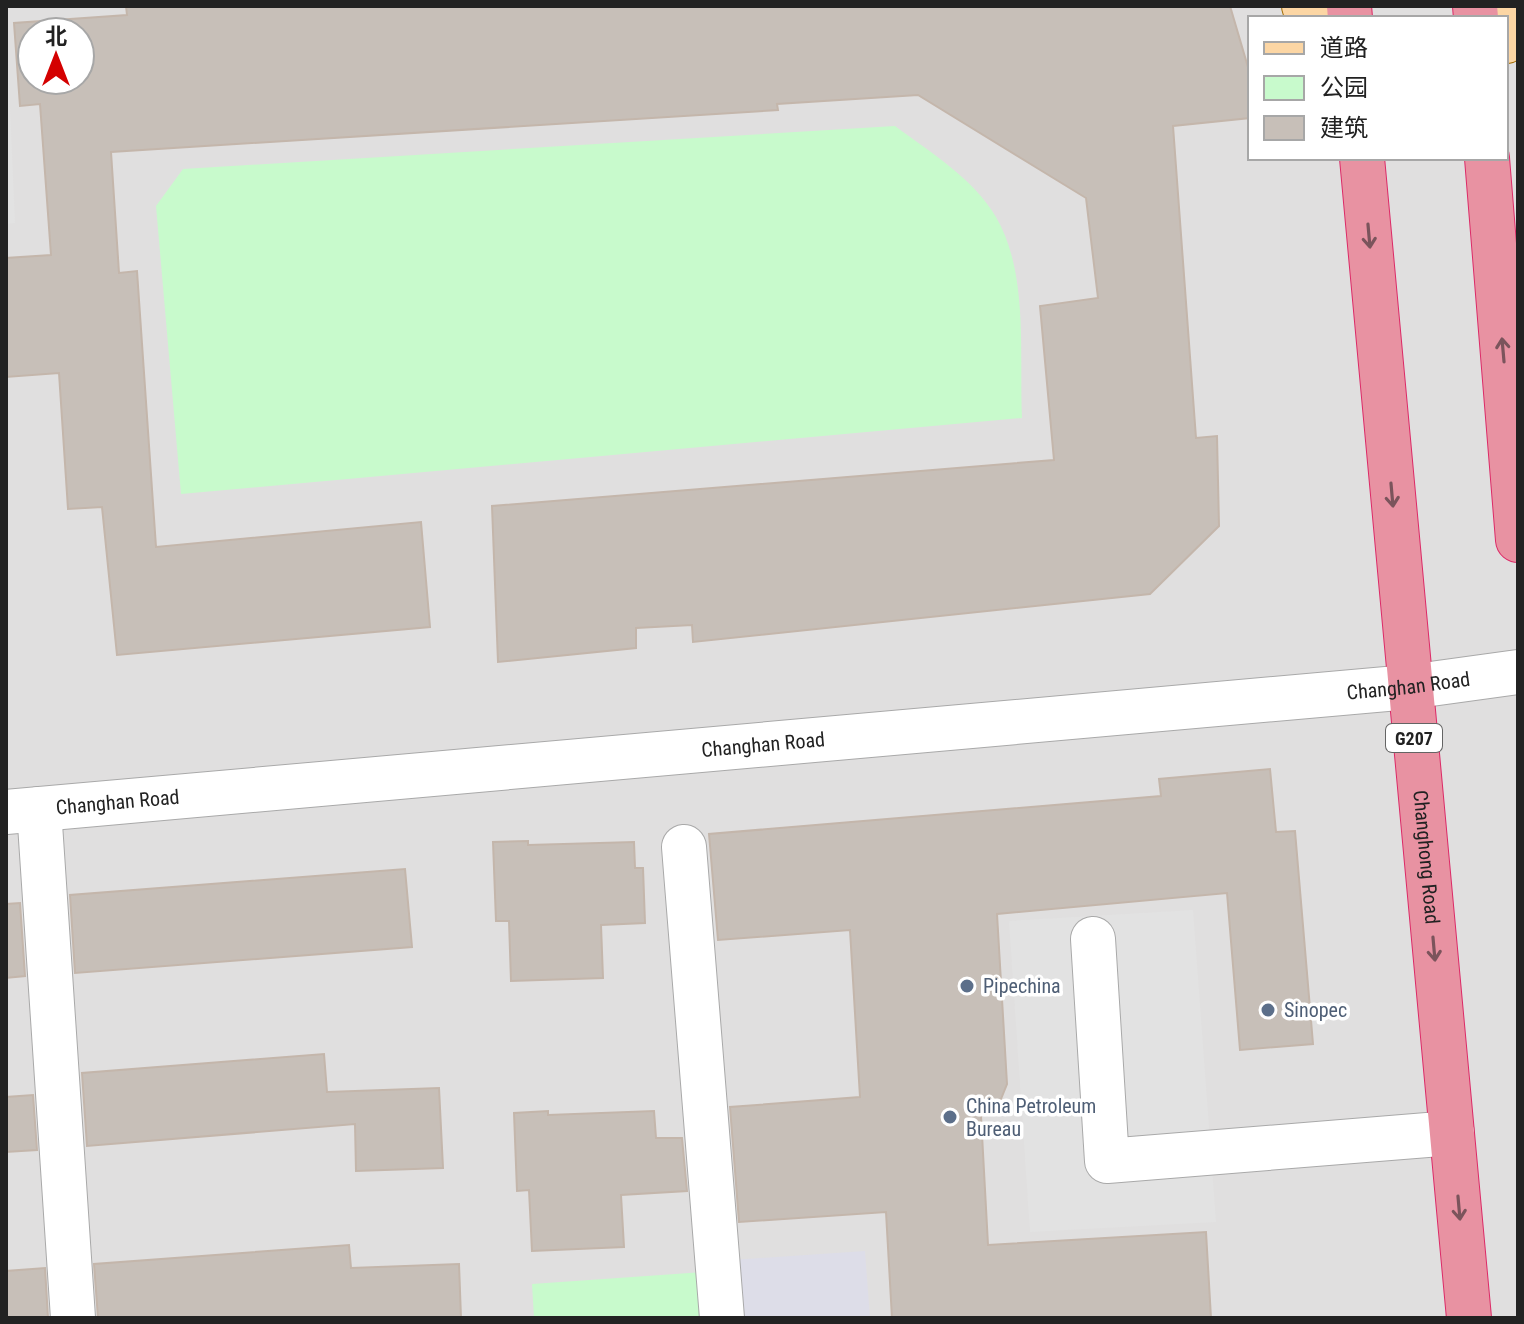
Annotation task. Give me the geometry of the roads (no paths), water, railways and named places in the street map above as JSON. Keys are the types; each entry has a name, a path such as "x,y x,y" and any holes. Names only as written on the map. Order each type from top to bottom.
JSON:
{"highway":[{"name":"Changhong Road","path":"1362,160 1469,1318"},
{"path":"1487,160 1518,540"}],"main road":[{"path":"1508,32 1514,6"}],"street":[{"name":"Changhan Road","path":"23,811 1409,687 1518,672"},
{"path":"23,811 73,1318"},
{"path":"684,847 722,1318"},
{"path":"1093,939 1107,1161 1452,1133"}],"place":[{"name":"Pipechina","path":"967,986"},
{"name":"Sinopec","path":"1268,1010"},
{"name":"China Petroleum Bureau","path":"950,1117"}]}
